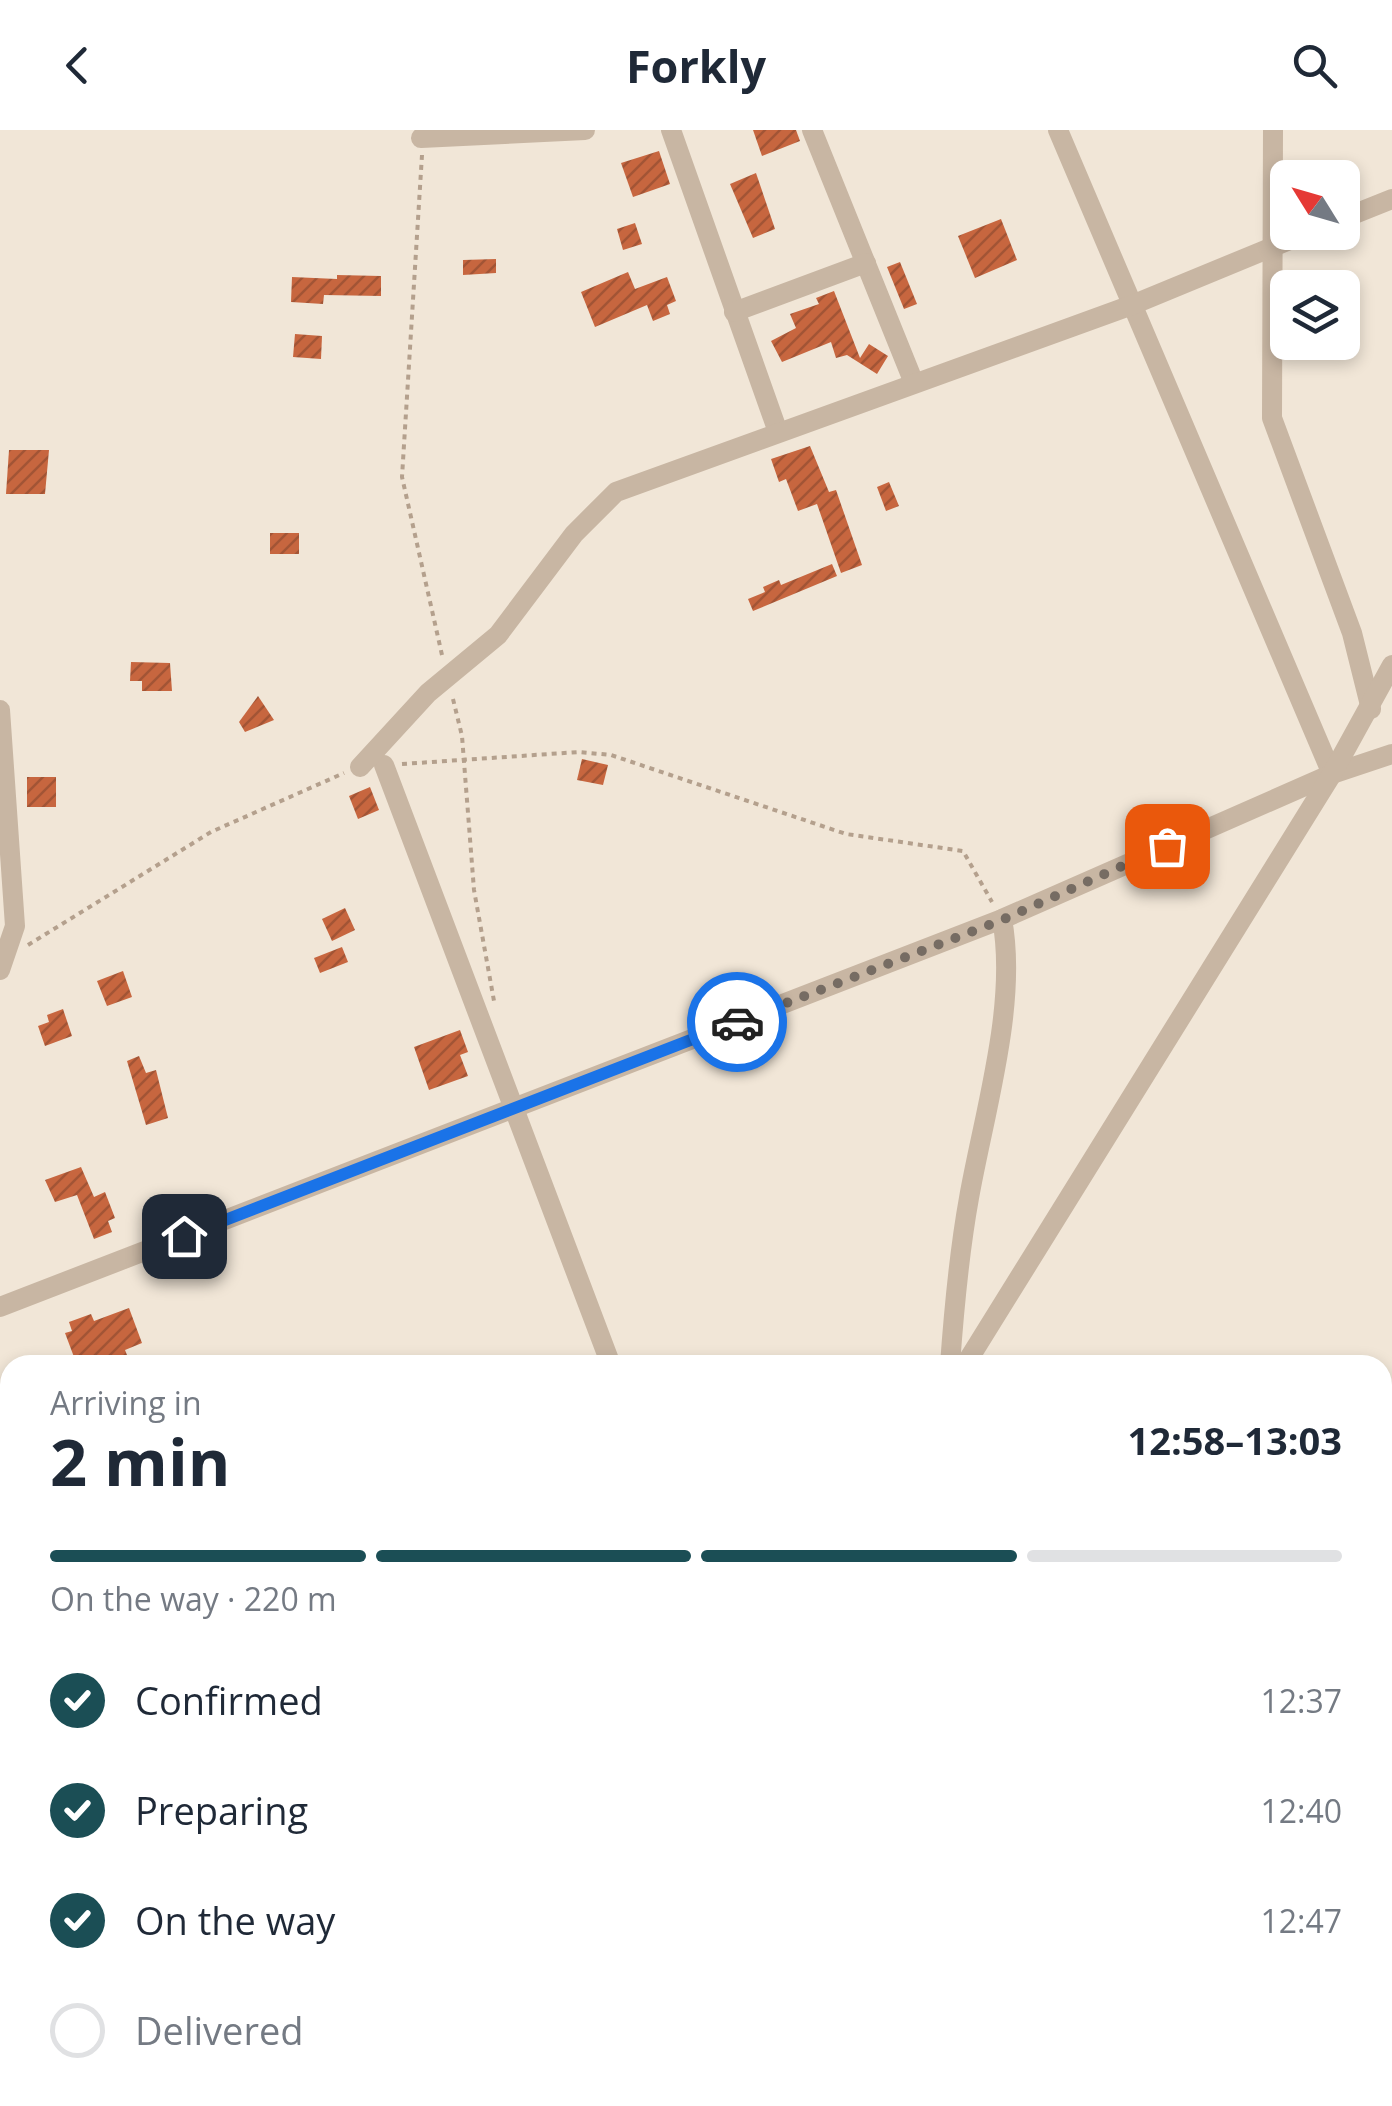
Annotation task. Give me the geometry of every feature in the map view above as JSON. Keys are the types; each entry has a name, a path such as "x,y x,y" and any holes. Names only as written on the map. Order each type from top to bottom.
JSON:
{"street":[{"path":"421,138 585,130"},
{"path":"670,130 778,432"},
{"path":"812,130 914,382"},
{"path":"1058,130 1332,774"},
{"path":"1272,160 1273,130"},
{"path":"1360,211 1392,198"},
{"path":"360,767 447,675 498,635 574,534 616,492 1132,305 1270,248"},
{"path":"1270,250 1272,418 1352,633 1370,709"},
{"path":"734,312 866,264"},
{"path":"971,1355 1332,774 1392,665"},
{"path":"0,710 15,926 4,964"},
{"path":"0,1307 1002,920 1332,774 1392,754"},
{"path":"384,765 607,1355"},
{"path":"951,1355 962,1236 993,1072 1008,952 1002,920"}],"path":[{"path":"421,138 402,478 464,760 474,890 498,1018"},
{"path":"384,765 594,752 792,812 846,834 963,851 1002,920"},
{"path":"4,964 210,832 248,812 360,767"}],"building":[{"path":"753,130 796,130 800,141 762,156"},
{"path":"659,151 670,184 633,197 621,163"},
{"path":"756,173 775,229 753,238 730,184"},
{"path":"1001,219 1017,260 975,278 958,236"},
{"path":"635,223 642,244 623,250 617,229"},
{"path":"496,259 496,273 463,275 463,260"},
{"path":"900,262 917,304 904,309 887,267"},
{"path":"628,272 635,289 667,277 676,301 667,305 670,314 653,321 647,305 595,327 581,292"},
{"path":"337,275 381,276 381,296 324,295 323,304 291,302 292,277 337,279"},
{"path":"834,291 860,358 869,344 888,356 877,374 847,355 836,358 831,342 782,362 771,341 796,328 790,314 819,304 816,298"},
{"path":"295,334 322,336 321,359 293,357"},
{"path":"810,446 829,492 836,490 862,565 841,573 817,504 798,511 786,479 779,482 771,459"},
{"path":"9,450 49,450 45,494 6,494"},
{"path":"889,482 899,506 886,511 877,487"},
{"path":"270,533 299,533 299,554 270,554"},
{"path":"832,564 837,576 753,611 748,599 765,592 763,587 779,580 781,585"},
{"path":"131,662 170,663 172,691 142,691 142,681 130,681"},
{"path":"258,696 274,720 245,732 239,722"},
{"path":"582,759 608,765 603,785 577,780"},
{"path":"27,777 56,777 56,807 27,807"},
{"path":"370,787 379,810 358,819 349,796"},
{"path":"345,908 355,930 332,941 322,919"},
{"path":"342,947 348,962 320,973 314,958"},
{"path":"123,971 132,997 107,1006 97,981"},
{"path":"63,1009 72,1036 45,1046 38,1026 49,1022 47,1015"},
{"path":"460,1030 468,1052 460,1055 468,1076 429,1090 414,1047"},
{"path":"139,1056 146,1073 156,1070 168,1118 146,1125 127,1061"},
{"path":"81,1167 94,1197 105,1192 115,1218 108,1221 112,1232 94,1239 77,1195 55,1202 45,1180"},
{"path":"129,1308 142,1343 125,1350 127,1355 73,1355 65,1333 72,1331 69,1322 91,1314 94,1321"}],"way so far":[{"path":"737,1022 1002,920 1167,846"}],"route":[{"path":"184,1236 737,1022"}]}
